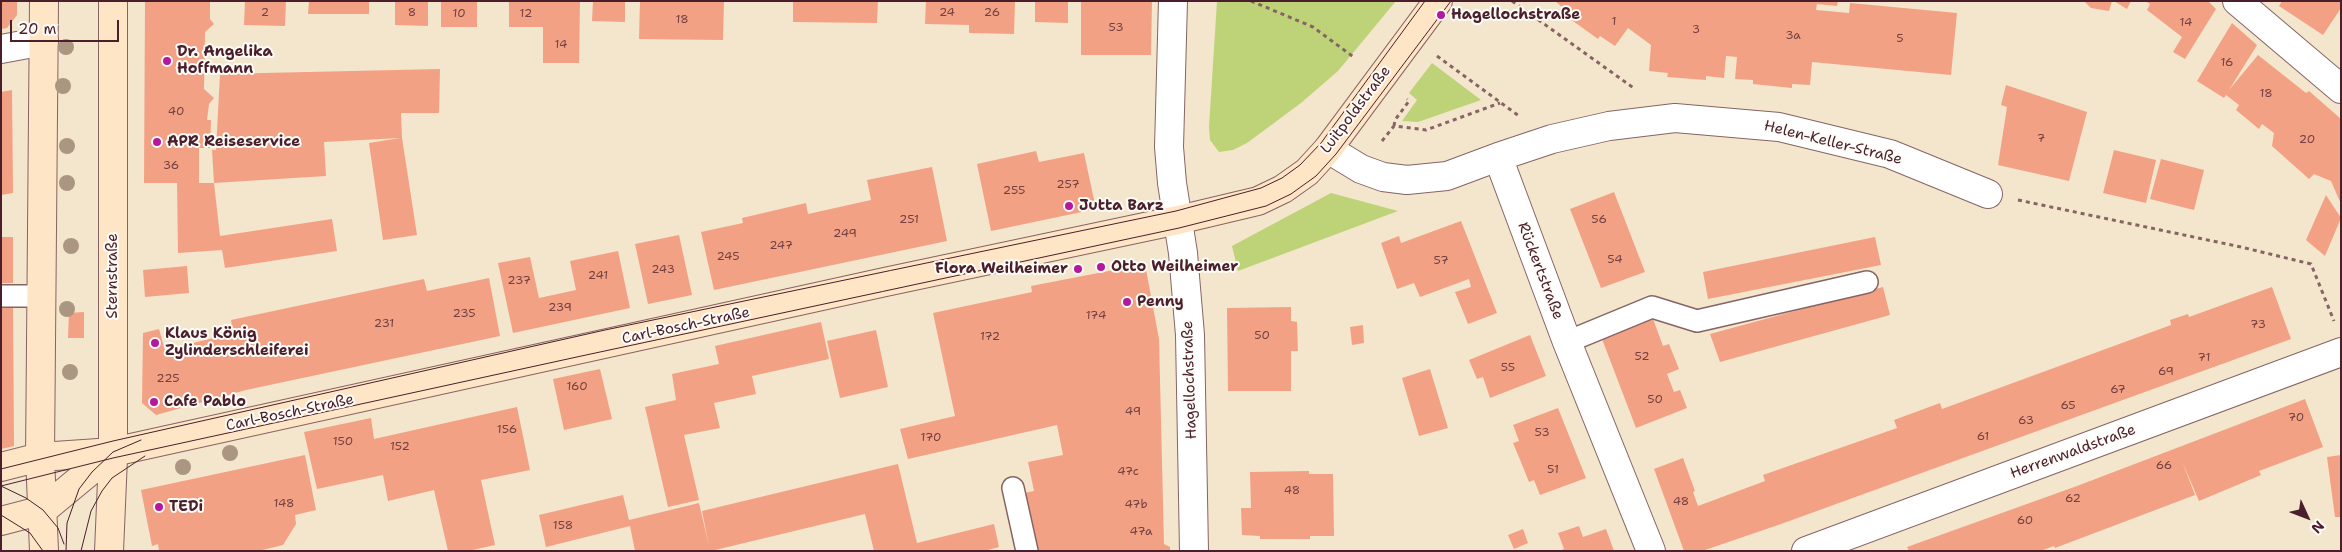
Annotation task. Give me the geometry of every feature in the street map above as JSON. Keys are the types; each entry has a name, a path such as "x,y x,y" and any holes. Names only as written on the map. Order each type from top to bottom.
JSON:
{"street":[{"path":"44,1 40,458 44,551"},
{"name":"Sternstraße","path":"109,551 113,452 113,1"},
{"name":"Hagellochstraße","path":"1173,1 1169,147 1184,253 1190,335 1194,551"},
{"name":"Luitpoldstraße","path":"1258,200 1283,189 1307,172 1328,149 1438,1"},
{"path":"2237,1 2341,88"},
{"path":"1,49 44,41"},
{"name":"Helen-Keller-Straße","path":"1498,157 1552,139 1609,126 1675,118 1779,127 1890,154 1988,194"},
{"path":"1328,149 1361,169 1383,177 1407,180 1447,176 1498,157"},
{"name":"Rückertstraße","path":"1498,157 1567,342 1651,551"},
{"name":"Carl-Bosch-Straße","path":"1,467 40,458 113,452 885,282 1178,220 1258,200"},
{"name":"Herrenwaldstraße","path":"1806,551 2339,341"},
{"name":"Carl-Bosch-Straße","path":"1,521 42,510 113,452"}],"lane":[{"path":"1567,342 1652,307 1697,321 1867,282"},
{"path":"1,296 42,296"},
{"path":"1013,488 1027,551"}],"path":[{"path":"1251,1 1313,27 1363,64"},
{"path":"1512,1 1675,118"},
{"path":"1434,53 1500,103 1552,139"},
{"path":"1361,169 1394,126 1395,120 1409,101 1402,96"},
{"path":"1394,126 1426,130 1500,103"},
{"path":"1988,194 2241,247 2311,264 2339,341"}],"green space":[{"path":"1217,1 1396,1 1338,71 1301,103 1247,143 1233,150 1219,152 1210,140 1209,127"},
{"path":"1432,63 1481,100 1418,122 1402,121 1417,100 1409,93"},
{"path":"1331,193 1398,211 1238,271 1232,246"}],"building":[{"path":"1,1 17,1 17,15 7,28 1,29"},
{"path":"145,1 210,1 210,19 214,24 205,32 204,89 214,98 209,104 207,120 211,120 210,148 199,148 199,183 214,183 220,236 332,219 337,251 225,268 222,250 178,253 177,183 144,183"},
{"path":"245,1 286,1 285,26 244,25"},
{"path":"309,1 369,1 369,14 308,14"},
{"path":"395,1 428,1 428,26 395,25"},
{"path":"441,1 477,1 477,27 441,27"},
{"path":"509,1 580,1 579,63 543,63 543,27 509,27"},
{"path":"593,1 625,1 625,22 592,21"},
{"path":"640,1 724,1 723,40 639,39"},
{"path":"793,1 878,1 877,23 793,22"},
{"path":"926,1 1015,1 1014,34 969,33 969,25 925,24"},
{"path":"1035,1 1068,1 1068,23 1035,22"},
{"path":"1081,1 1152,1 1151,55 1081,55"},
{"path":"1555,1 1838,1 1837,6 1817,4 1816,10 1849,13 1850,3 1957,13 1951,75 1812,62 1810,85 1792,84 1792,88 1753,84 1753,80 1735,79 1737,57 1726,56 1724,78 1706,76 1706,80 1667,77 1668,73 1649,71 1651,45 1628,28 1615,46 1600,36 1598,39 1566,16 1569,13"},
{"path":"2084,1 2112,1 2109,11 2091,8"},
{"path":"2114,1 2131,1 2127,9"},
{"path":"2145,1 2208,1 2216,9 2185,59 2173,52 2182,37 2147,10 2150,4"},
{"path":"2282,1 2341,1 2341,8 2323,35 2279,6"},
{"path":"2232,23 2257,45 2229,90 2258,55 2306,93 2309,91 2341,119 2341,204 2331,181 2314,174 2309,179 2272,146 2274,133 2262,124 2259,129 2236,110 2239,105 2226,95 2224,98 2197,81"},
{"path":"440,69 439,113 401,113 402,138 417,235 383,240 369,143 400,138 324,142 326,176 214,183 212,150 216,150 220,74"},
{"path":"2006,85 2087,112 2069,181 1998,165 2007,107 2001,105"},
{"path":"12,90 13,193 1,195 1,92"},
{"path":"2114,150 2156,160 2146,203 2103,193"},
{"path":"1036,151 1039,162 1084,153 1096,209 991,231 977,164"},
{"path":"2161,159 2204,170 2194,210 2150,199"},
{"path":"932,167 947,241 714,290 701,232 743,223 742,218 806,203 808,214 871,200 867,180"},
{"path":"1614,192 1645,272 1601,288 1570,209"},
{"path":"2326,195 2341,218 2325,256 2306,240"},
{"path":"1461,221 1497,313 1468,324 1455,292 1471,287 1469,279 1420,297 1414,283 1397,289 1381,243 1399,236 1401,243"},
{"path":"679,235 692,295 648,304 635,244"},
{"path":"1,237 13,237 13,283 1,283"},
{"path":"1875,237 1881,265 1708,299 1703,272"},
{"path":"618,251 630,308 513,333 498,263 530,257 539,298 576,290 570,261"},
{"path":"1145,264 1159,339 1164,544 1170,547 1170,551 1037,551 1024,493 1034,491 1028,462 1063,455 1057,425 908,459 900,429 955,416 933,313 1032,292 1031,286"},
{"path":"187,266 189,293 145,297 143,270"},
{"path":"489,278 500,336 246,390 156,415 142,403 143,333 159,329 165,350 233,333 231,320 424,279 427,291"},
{"path":"1883,287 1890,315 1720,362 1710,334"},
{"path":"2272,287 2291,339 1781,524 1702,551 1684,551 1654,469 1683,458 1695,491 1693,492 1698,506 1765,481 1763,475 1897,428 1894,420 1940,403 1942,409 2171,325 2170,320 2188,314 2189,317"},
{"path":"1,306 13,306 14,446 1,449"},
{"path":"1291,307 1291,321 1297,322 1298,351 1291,351 1291,391 1228,391 1227,308"},
{"path":"84,312 84,338 68,338 69,313"},
{"path":"1653,319 1663,346 1669,344 1679,369 1667,374 1674,392 1680,390 1687,408 1636,428 1602,339"},
{"path":"821,322 829,359 752,376 756,394 714,403 720,428 684,435 699,500 668,507 645,407 676,400 672,374 719,364 715,346"},
{"path":"1363,325 1364,343 1352,345 1350,327"},
{"path":"876,330 888,387 840,398 827,341"},
{"path":"1530,335 1546,376 1490,398 1483,377 1477,379 1469,360"},
{"path":"600,369 612,419 564,430 553,379"},
{"path":"1430,369 1448,428 1419,436 1402,378"},
{"path":"2305,399 2323,447 2259,471 2261,475 2199,501 2182,461 2195,495 2055,548 2054,546 2040,551 1909,551 1907,547 2077,486"},
{"path":"517,407 530,470 481,480 495,545 468,551 448,551 434,490 388,501 383,475 317,489 304,432 371,418 374,439"},
{"path":"1558,408 1586,478 1540,495 1534,480 1529,482 1513,443 1519,441 1513,425"},
{"path":"305,455 316,510 295,515 296,524 283,545 258,551 159,551 158,544 152,546 141,490"},
{"path":"2341,455 2341,517 2335,517 2327,457"},
{"path":"898,464 917,543 994,524 999,547 984,551 874,551 865,514 711,551 635,551 630,526 546,547 539,515 623,495 629,520 699,503 709,546 702,511"},
{"path":"1309,471 1309,474 1333,474 1334,536 1310,536 1310,539 1260,539 1260,536 1242,535 1241,508 1251,508 1250,472"},
{"path":"1579,526 1583,537 1606,529 1614,551 1559,551 1564,549 1558,533"},
{"path":"1523,529 1528,543 1514,549 1508,535"}],"tram line":[{"path":"1,469 113,441 605,330 1176,211 1261,188 1282,178 1300,165 1321,143 1425,1"},
{"path":"1,486 113,458 1179,228 1266,206 1291,194 1316,176 1336,154 1451,1"},
{"path":"66,551 67,523 79,489 92,472 113,452 141,440"},
{"path":"81,551 91,511 102,491 112,478 145,456"},
{"path":"1,486 26,498 43,510 58,528 64,544"},
{"path":"1,515 30,533 43,551"}],"place":[{"name":"Hagellochstraße","path":"1441,15"},
{"name":"Dr. Angelika Hoffmann","path":"167,61"},
{"name":"APR Reiseservice","path":"157,142"},
{"name":"Jutta Barz","path":"1069,206"},
{"name":"Otto Weilheimer","path":"1101,267"},
{"name":"Flora Weilheimer","path":"1078,269"},
{"name":"Penny","path":"1127,302"},
{"name":"Klaus König Zylinderschleiferei","path":"155,343"},
{"name":"Cafe Pablo","path":"154,402"},
{"name":"TEDi","path":"159,507"}]}
